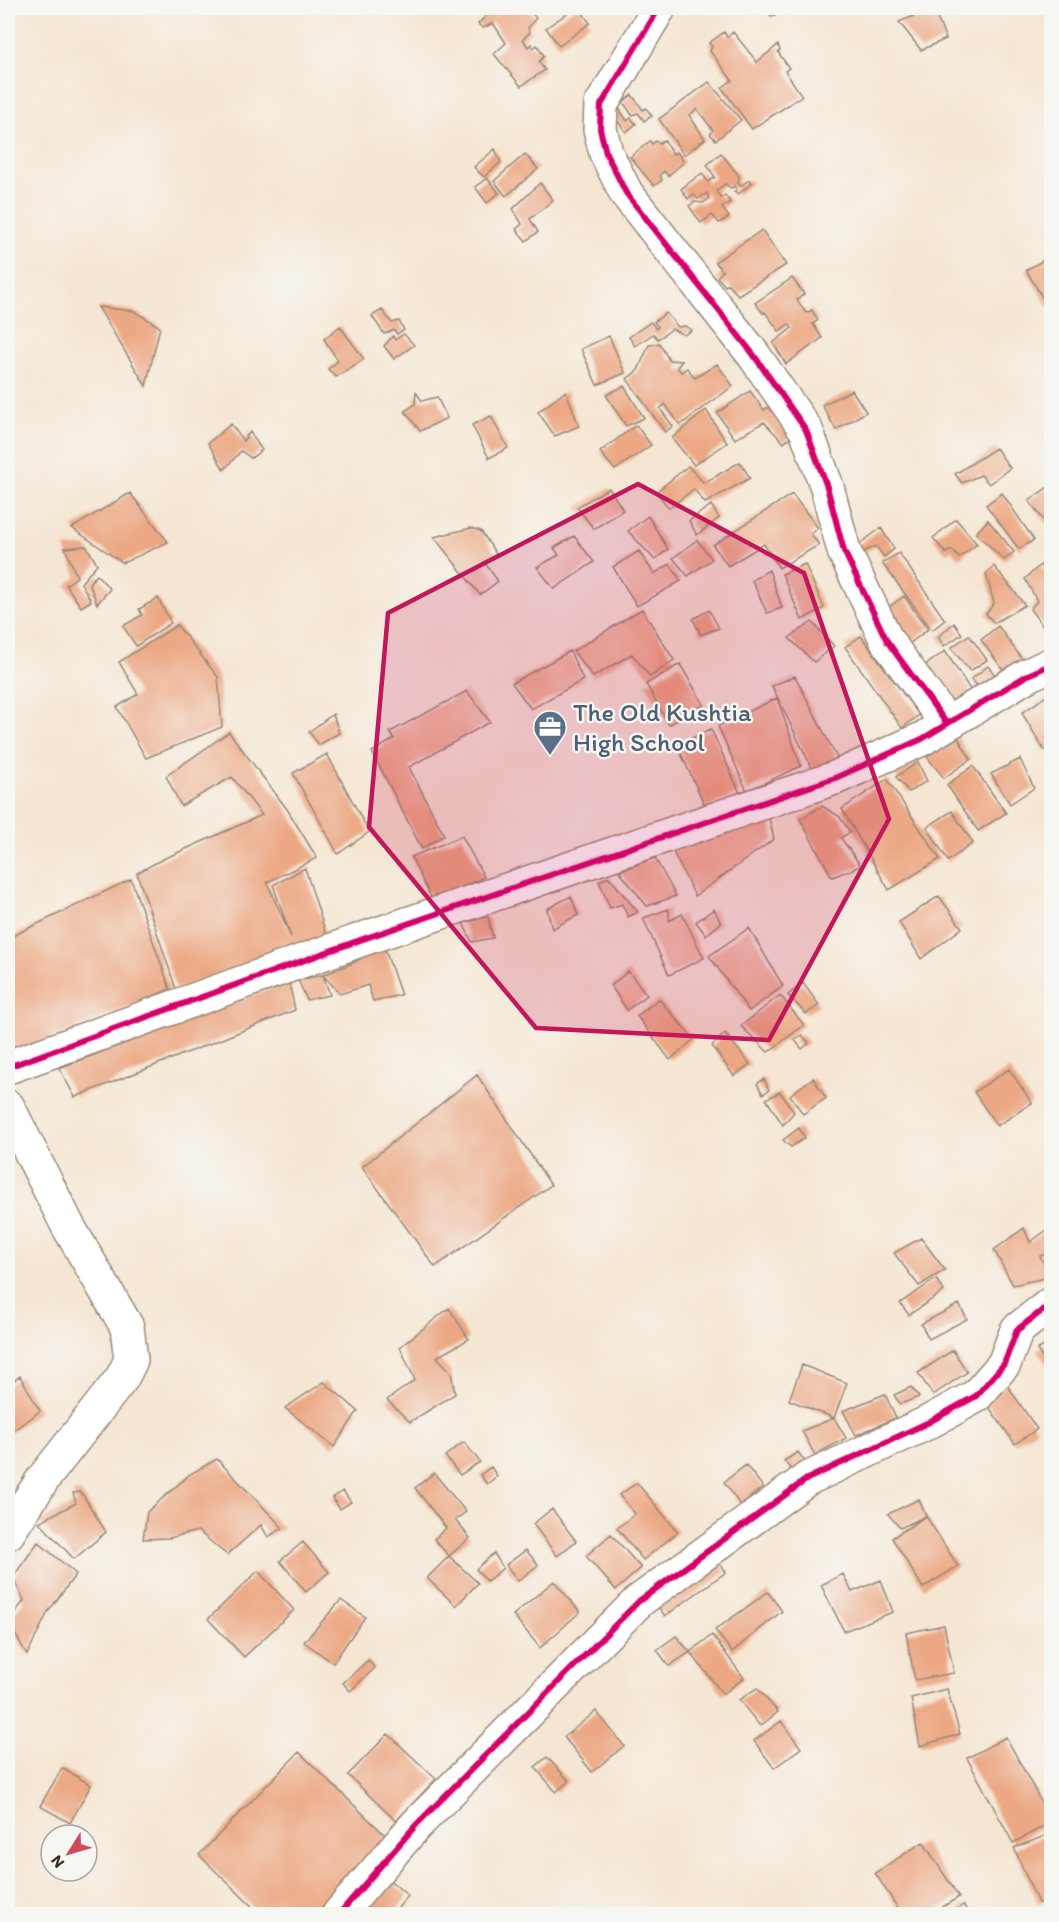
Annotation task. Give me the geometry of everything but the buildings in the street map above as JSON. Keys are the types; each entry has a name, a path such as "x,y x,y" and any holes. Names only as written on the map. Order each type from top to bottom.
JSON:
{"street":[{"path":"659,8 601,105 600,129 606,153 626,193 753,354 806,430 827,487 844,552 887,641 947,724"},
{"path":"10,1060 834,778 922,739 1026,676 1052,664"},
{"path":"8,1107 68,1226 127,1328 131,1360 122,1378 43,1479 8,1533"},
{"path":"339,1914 416,1825 639,1601 807,1479 927,1423 976,1396 1004,1364 1017,1330 1052,1303"}],"highlighted area":[{"path":"638,484 804,573 889,819 769,1040 536,1028 369,827 388,613"}],"cycle path":[{"path":"659,8 601,105 600,129 606,153 626,193 753,354 806,430 827,487 844,551 887,641 947,724"},
{"path":"8,1067 363,939 835,778 922,739 1026,676 1052,664"},
{"path":"339,1914 416,1825 639,1601 807,1479 927,1423 976,1396 1004,1364 1017,1330 1052,1303"}],"place":[{"name":"The Old Kushtia High School","path":"550,756"}]}
